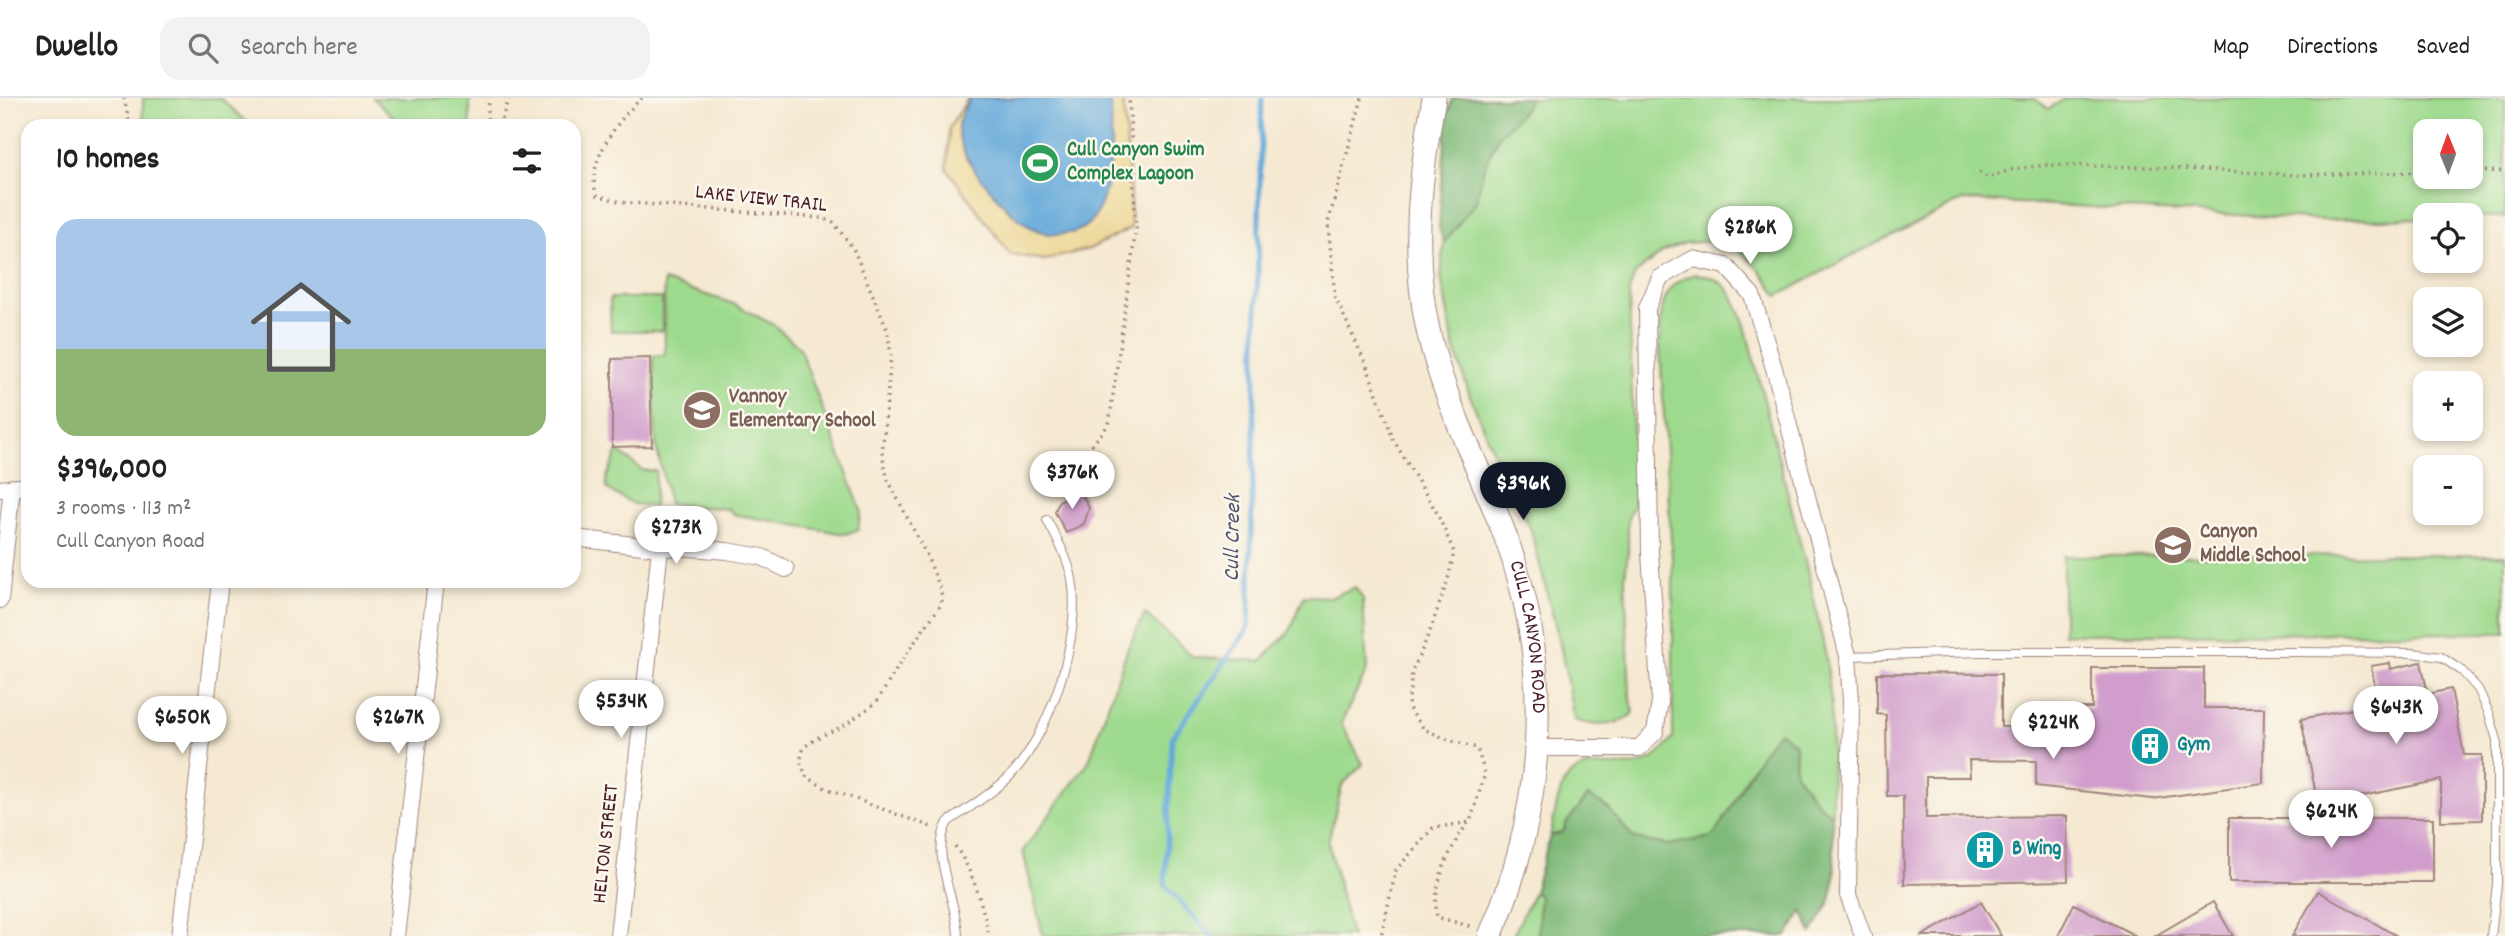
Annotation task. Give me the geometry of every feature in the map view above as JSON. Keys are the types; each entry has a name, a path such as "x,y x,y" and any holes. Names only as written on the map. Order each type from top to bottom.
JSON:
{"street":[{"name":"CULL CANYON ROAD","path":"1434,98 1418,221 1422,297 1437,365 1451,410 1507,541 1535,649 1537,748 1533,789 1520,856 1491,935"},
{"path":"1537,748 1639,748 1655,732 1660,702 1650,553 1647,307 1660,278 1693,259 1726,266 1752,295 1776,375 1848,656 1851,701 1848,895 1863,936"},
{"path":"0,600 13,487"},
{"path":"581,539 660,548 727,551 762,557 786,569"},
{"name":"HELTON STREET","path":"618,936 660,548"},
{"path":"180,936 219,588"},
{"path":"396,936 435,588"}],"lane":[{"path":"958,936 954,906 941,862 943,830 948,822 1008,777 1026,755 1054,698 1070,642 1074,607 1072,580 1067,560 1047,520"},
{"path":"1848,656 1982,652 2299,652 2413,653 2441,657 2462,671 2478,689 2497,740 2497,884 2491,936"}],"path":[{"path":"124,98 128,119"},
{"path":"488,119 489,98"},
{"path":"502,119 509,98"},
{"name":"LAKE VIEW TRAIL","path":"642,98 613,129 602,149 593,186 597,195 620,202 833,222 853,248 887,329 891,355 882,454 888,480 926,554 941,590 942,604 902,660 876,703 843,726 804,747 800,761 806,776 823,787 848,794 894,815 943,830"},
{"path":"1062,487 1055,471 1083,456 1109,424 1136,228 1129,98"},
{"path":"1362,98 1328,222 1335,297 1366,363 1394,441 1437,513 1454,552 1448,579 1429,634 1412,672 1408,707 1424,729 1478,748 1485,774 1469,822 1458,837 1434,903 1437,917 1491,935"},
{"path":"1979,172 1989,178 2014,169 2047,165 2298,175 2413,172"},
{"path":"2483,172 2505,171"},
{"path":"1381,936 1396,870 1433,828 1469,822"},
{"path":"943,830 967,863 981,901 989,936"}],"green space":[{"path":"143,98 220,98 243,119 143,119"},
{"path":"373,98 470,98 470,119 396,119"},
{"path":"1453,98 1530,98 1523,111 1499,135 1484,167 1476,201 1444,243 1439,228 1447,115"},
{"path":"1530,98 2034,98 2048,109 2066,98 2505,98 2505,217 2483,216 2483,203 2413,203 2413,218 2325,220 1963,200 1778,296 1761,271 1740,251 1714,241 1685,243 1664,251 1635,274 1629,291 1635,500 1628,519 1625,577 1630,697 1634,713 1613,723 1590,724 1574,720 1561,648 1531,530 1500,469 1470,396 1454,347 1441,277 1444,243 1476,201 1484,167 1499,135 1523,111"},
{"path":"1696,274 1716,279 1723,284 1738,306 1810,581 1826,657 1831,703 1832,814 1819,805 1795,773 1796,745 1747,775 1728,815 1712,837 1668,845 1634,839 1608,808 1567,822 1563,832 1550,836 1559,795 1571,774 1590,767 1644,763 1657,756 1673,738 1673,576 1660,323 1668,293 1684,278"},
{"path":"664,281 734,304 774,325 799,347 861,510 858,530 845,534 733,514 729,509 669,504 656,445 653,356 665,355"},
{"path":"610,298 662,298 662,331 611,331"},
{"path":"618,451 642,470 656,471 654,506 633,504 607,489 606,479"},
{"path":"2505,555 2505,633 2063,634 2063,556"},
{"path":"1355,587 1363,599 1367,670 1341,723 1363,764 1342,785 1328,842 1351,936 1043,936 1023,851 1089,761 1128,648 1145,614 1193,657 1261,661 1290,631 1304,596 1332,597"},
{"path":"1779,731 1796,745 1795,773 1819,805 1832,814 1835,878 1829,904 1812,933 1802,911 1787,936 1538,936 1540,896 1534,892 1550,836 1563,832 1567,822 1588,796 1608,808 1634,839 1668,845 1712,837 1759,757"},
{"path":"1534,892 1540,896 1538,936 1513,936"}],"sand":[{"path":"968,98 971,98 964,107 966,158 1007,209 1110,168 1111,98 1123,98 1131,228 1089,249 1045,260 1010,254 947,169 949,128"}],"water":[{"name":"Cull Canyon Swim Complex Lagoon","path":"971,98 1111,98 1109,172 1099,209 1090,222 1074,232 1051,234 1024,223 1002,203 972,166 960,141 958,123"}],"building":[{"path":"650,358 652,446 612,447 612,359"},
{"path":"1080,490 1089,508 1084,524 1066,533 1055,512 1059,501"},
{"path":"2421,662 2428,694 2451,689 2464,755 2482,755 2482,820 2441,821 2441,780 2318,805 2301,719 2379,704 2371,666 2390,663 2391,669"},
{"path":"2092,668 2204,668 2204,708 2264,708 2263,783 2152,799 2036,786 2036,761 1969,760 1970,777 1926,777 1926,818 2067,816 2068,881 1904,884 1903,796 1887,796 1886,715 1877,714 1877,673 2001,674 2001,727 2036,727 2036,708 2092,708"},
{"path":"2229,818 2433,818 2433,882 2229,882"},
{"path":"2318,891 2397,936 2292,936"},
{"path":"1981,902 2001,936 1922,936"},
{"path":"2213,902 2233,936 2155,936"},
{"path":"2074,904 2136,936 2058,936"}],"waterway":[{"name":"Cull Creek","path":"1211,936 1165,885 1172,738 1249,627 1262,98"}],"place":[{"name":"Cull Canyon Swim Complex Lagoon","path":"1040,163"},
{"name":"Vannoy Elementary School","path":"702,410"},
{"name":"Canyon Middle School","path":"2173,545"},
{"name":"Gym","path":"2150,746"},
{"name":"B Wing","path":"1985,850"}]}
